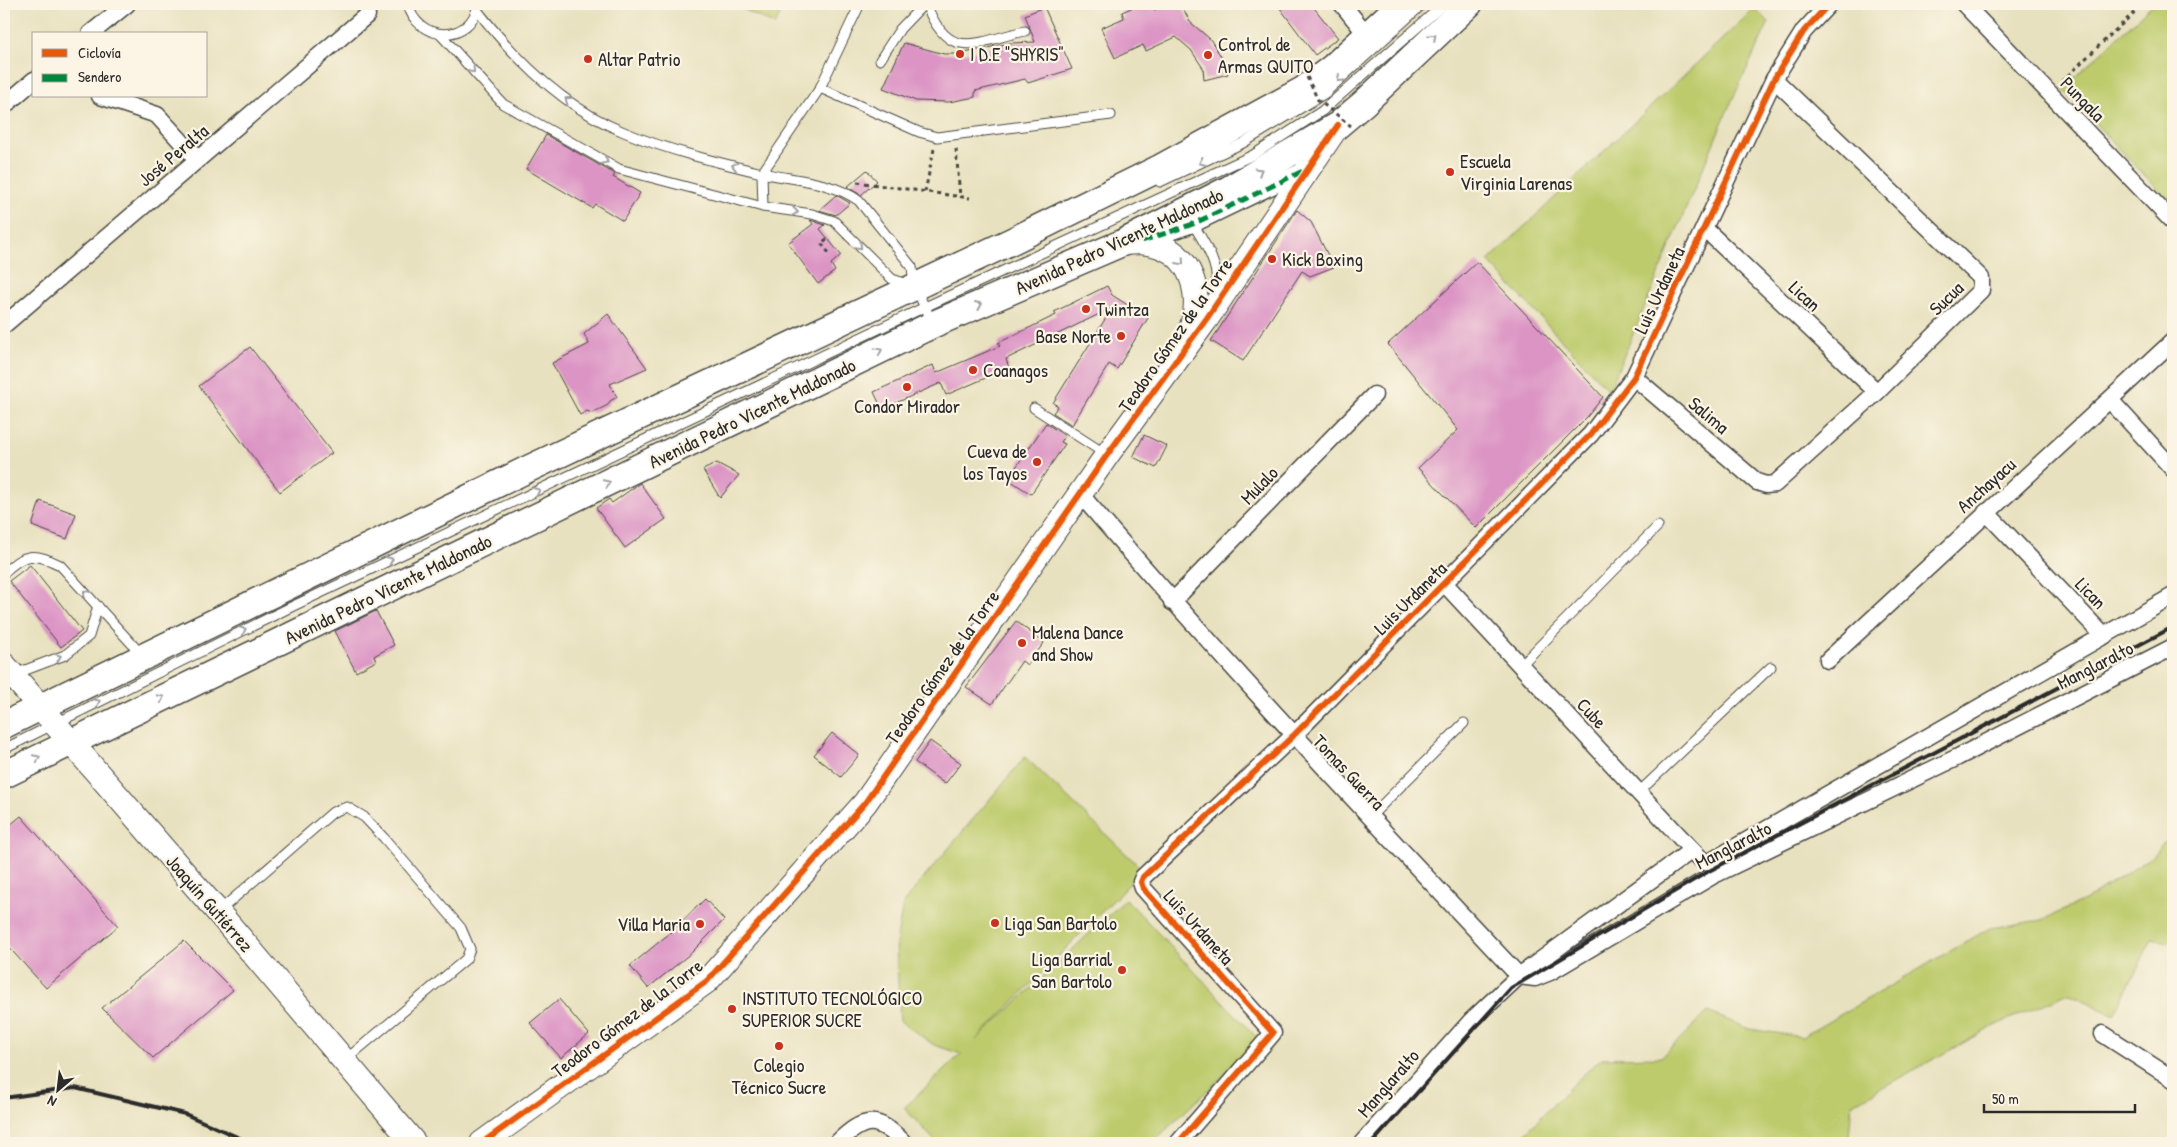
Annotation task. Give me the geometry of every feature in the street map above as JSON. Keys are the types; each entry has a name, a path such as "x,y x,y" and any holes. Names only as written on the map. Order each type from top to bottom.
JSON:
{"main road":[{"name":"Avenida Pedro Vicente Maldonado","path":"4,725 53,721 922,301 1303,90 1333,67 1400,4"},
{"name":"Avenida Pedro Vicente Maldonado","path":"4,775 53,721 142,656 528,469 922,301 1132,242 1345,125 1364,103 1469,4"}],"street":[{"path":"92,32 127,4"},
{"path":"1342,4 1367,35"},
{"name":"Luis Urdaneta","path":"1178,1143 1273,1033 1143,888 1141,882 1143,877 1294,736 1576,452 1634,377 1774,79 1804,31 1829,4"},
{"name":"Pungala","path":"1964,4 2173,222"},
{"name":"José Peralta","path":"4,325 367,15"},
{"name":"Sucua","path":"1757,482 1766,485 1774,484 1877,392 1980,293 1982,282 1774,79"},
{"path":"4,106 32,82"},
{"path":"106,98 157,115 198,160"},
{"name":"Teodoro Gómez de la Torre","path":"482,1143 707,982 865,803 1108,455 1207,318 1308,169 1345,125"},
{"path":"1132,242 1193,224 1308,169"},
{"name":"Lican","path":"1704,229 1877,392"},
{"name":"Teodoro Gómez de la Torre","path":"1132,242 1161,246 1178,257 1190,272 1196,291 1197,310 1178,357"},
{"name":"Anchayacu","path":"1828,660 2173,341"},
{"name":"Salima","path":"1634,377 1757,482"},
{"name":"Mulalo","path":"1172,602 1374,395"},
{"path":"2110,400 2173,469"},
{"name":"Tomas Guerra","path":"1081,495 1172,602 1294,736 1519,976"},
{"name":"Lican","path":"1986,512 2104,636"},
{"name":"Cube","path":"1445,584 1702,861 1714,862"},
{"name":"Manglaralto","path":"1714,862 2173,596"},
{"name":"Manglaralto","path":"1362,1143 1471,1021 1519,976 1535,978 1550,972 1712,876 1958,757 2173,647"},
{"name":"Joaquín Gutiérrez","path":"8,670 218,912 414,1143"},
{"path":"1519,976 1692,850"},
{"path":"2103,1034 2173,1079"},
{"path":"836,1143 857,1126 871,1122 888,1128 904,1143"}],"lane":[{"path":"408,4 412,16 419,25 428,31 440,34 451,33 462,28 471,21 477,7"},
{"path":"764,207 762,173 820,88 860,4"},
{"path":"880,60 900,30 925,4 933,22 943,36 961,45 1025,32"},
{"path":"1163,197 1152,186 1243,143 1324,94 1423,4"},
{"path":"922,301 1163,197 1253,155 1322,111 1444,4"},
{"path":"477,7 502,43 542,82 581,109 623,132 686,153 762,173 809,182 850,194 859,201 912,267 922,301"},
{"path":"440,34 503,104 619,169 764,207 812,214 834,221 892,279 922,301"},
{"path":"820,88 919,132 937,136 955,136 1112,115"},
{"path":"1193,224 1211,259 1218,282 1207,318"},
{"path":"1034,408 1108,455"},
{"path":"4,749 282,597 471,508"},
{"path":"1520,666 1658,526"},
{"path":"4,573 17,560 25,557 48,558 60,565 142,656"},
{"path":"8,670 64,655 89,636 98,606"},
{"path":"1639,792 1771,667"},
{"path":"4,733 53,721"},
{"path":"1370,817 1464,723"},
{"path":"218,912 333,812 347,807 364,816 461,928 470,949 466,959 344,1061"}],"path":[{"path":"2049,93 2144,4"},
{"path":"1307,77 1318,100 1345,125"},
{"path":"925,192 937,136"},
{"path":"955,136 960,197"}],"green space":[{"path":"733,4 785,4 775,25"},
{"path":"2153,4 2173,4 2173,205 2062,89"},
{"path":"1755,8 1769,22 1728,109 1609,391 1488,261"},
{"path":"1025,757 1143,870 976,1040 1126,899 1260,1041 1152,1143 937,1143 904,1108 961,1054 934,1045 900,1021 896,943 903,903"},
{"path":"2173,834 2173,943 2152,939 2114,1015 2069,993 1996,1025 1852,1104 1849,1137 1831,1143 1516,1143 1571,1086 1602,1058 1661,1057 1708,1012 1749,1029 1802,1037 1990,928 2042,920 2084,901 2149,859"}],"building":[{"path":"1140,4 1151,4 1154,10 1168,4 1181,4 1190,22 1210,39 1224,61 1228,74 1204,80 1203,68 1191,50 1176,37 1146,51 1143,45 1115,58 1101,28 1124,18 1122,12"},
{"path":"1277,4 1311,4 1338,38 1315,55"},
{"name":"I D.E \"SHYRIS\"","path":"1044,7 1072,69 1028,83 1025,79 975,91 975,97 949,102 916,101 883,88 904,43 944,54 960,54 1010,43 1035,42 1025,15"},
{"path":"546,135 615,174 613,177 640,193 623,221 595,204 592,208 526,169"},
{"path":"867,170 877,181 861,195 847,187"},
{"path":"836,195 850,203 836,215 819,210"},
{"path":"1297,210 1311,222 1334,267 1310,276 1302,271 1243,361 1211,341"},
{"path":"810,220 825,225 820,229 841,255 831,264 835,271 818,284 788,243 813,224"},
{"path":"1477,262 1603,397 1587,417 1476,528 1418,468 1458,430 1388,344"},
{"path":"1107,286 1112,295 1148,318 1117,369 1109,364 1072,425 1053,413 1058,406 1053,403 1112,308 1006,359 1009,368 946,395 941,383 882,409 874,392 933,365 936,373 1000,346 998,343 1056,315 1054,312"},
{"path":"608,314 647,368 610,384 617,397 610,401 608,405 592,413 587,411 580,415 552,363 589,344 584,334"},
{"path":"250,347 332,453 280,492 199,386"},
{"name":"Cueva de los Tayos","path":"1046,423 1065,436 1061,442 1065,444 1031,494 1008,479"},
{"path":"1144,435 1167,446 1156,468 1133,457"},
{"path":"717,463 739,475 720,498 703,470"},
{"path":"640,483 666,519 625,548 596,508 609,499 612,503"},
{"path":"40,501 76,514 67,539 32,526"},
{"path":"30,565 82,631 61,647 9,581"},
{"path":"376,611 394,645 374,656 376,661 356,672 335,631"},
{"path":"1016,621 1044,643 1027,665 1022,661 992,704 966,687"},
{"path":"832,733 859,755 841,777 814,755"},
{"path":"930,741 961,763 945,784 915,762"},
{"path":"21,816 118,926 46,988 4,942 4,830"},
{"path":"705,899 724,920 691,953 648,988 630,966 670,933"},
{"path":"184,941 233,990 153,1058 102,1008"},
{"path":"559,999 589,1034 561,1058 530,1023"}],"railway":[{"path":"1372,1143 1511,988 1709,871 2173,627"},
{"path":"4,1098 75,1088 185,1114 251,1143"}],"marked path":[{"path":"1142,241 1193,224 1305,170"}],"cycle path":[{"path":"1178,1143 1273,1033 1143,888 1141,882 1143,877 1293,736 1591,434 1634,377 1774,79 1804,31 1829,4"},
{"path":"482,1143 707,981 865,803 1107,455 1207,318 1338,125"}],"place":[{"name":"I D.E \"SHYRIS\"","path":"960,54"},
{"name":"Control de Armas QUITO","path":"1208,55"},
{"name":"Altar Patrio","path":"588,59"},
{"name":"Escuela Virginia Larenas","path":"1450,172"},
{"name":"Kick Boxing","path":"1272,259"},
{"name":"Twintza","path":"1086,309"},
{"name":"Base Norte","path":"1121,336"},
{"name":"Coanagos","path":"973,370"},
{"name":"Condor Mirador","path":"907,387"},
{"name":"Cueva de los Tayos","path":"1037,462"},
{"name":"Malena Dance and Show","path":"1022,643"},
{"name":"Liga San Bartolo","path":"995,923"},
{"name":"Villa Maria","path":"700,924"},
{"name":"Liga Barrial San Bartolo","path":"1122,970"},
{"name":"INSTITUTO TECNOLÓGICO SUPERIOR SUCRE","path":"732,1009"},
{"name":"Colegio Técnico Sucre","path":"779,1046"}]}
